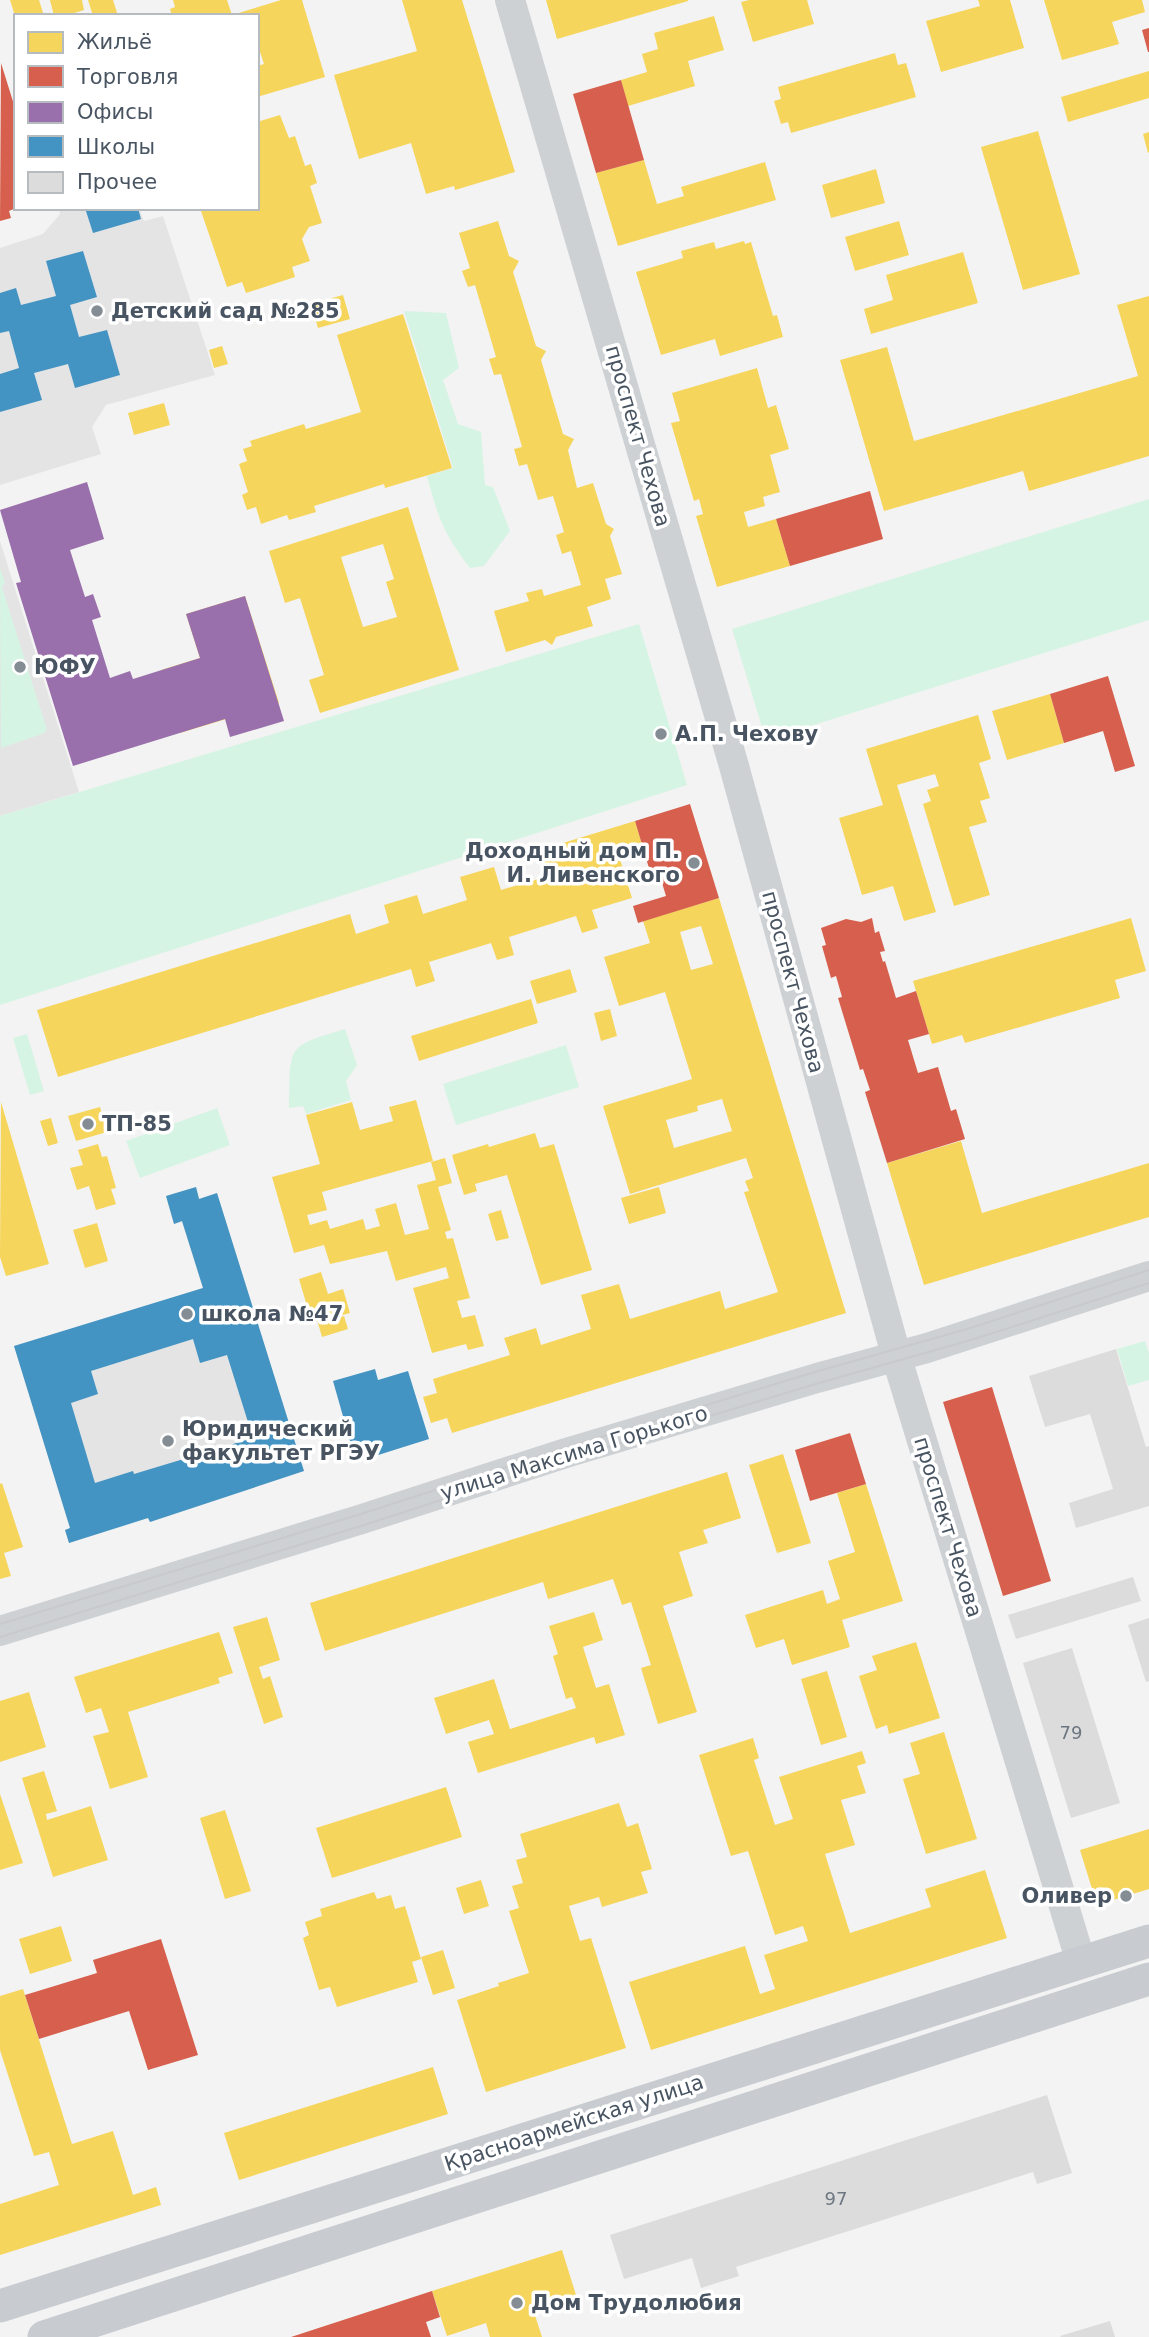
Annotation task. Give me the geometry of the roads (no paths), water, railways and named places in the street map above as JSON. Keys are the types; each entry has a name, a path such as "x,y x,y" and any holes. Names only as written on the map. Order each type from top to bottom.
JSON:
{"main road":[{"name":"Красноармейская улица","path":"0,2306 1149,1941"},
{"name":"Красноармейская улица","path":"44,2337 1149,1979"}],"street":[{"name":"проспект Чехова","path":"510,0 734,765 896,1356 1081,1962"},
{"name":"улица Максима Горького","path":"0,1630 580,1449 896,1356 1149,1276"}],"tram line":[{"path":"0,1624 361,1514 565,1448 967,1329 1149,1270"},
{"path":"0,1637 568,1459 971,1340 1149,1283"}],"place":[{"name":"Детский сад №285","path":"97,311"},
{"name":"ЮФУ","path":"20,667"},
{"name":"А.П. Чехову","path":"661,734"},
{"name":"Доходный дом П. И. Ливенского","path":"694,863"},
{"name":"ТП-85","path":"88,1124"},
{"name":"школа №47","path":"187,1314"},
{"name":"Юридический факультет РГЭУ","path":"168,1441"},
{"name":"Оливер","path":"1126,1896"},
{"name":"Дом Трудолюбия","path":"517,2303"}]}
